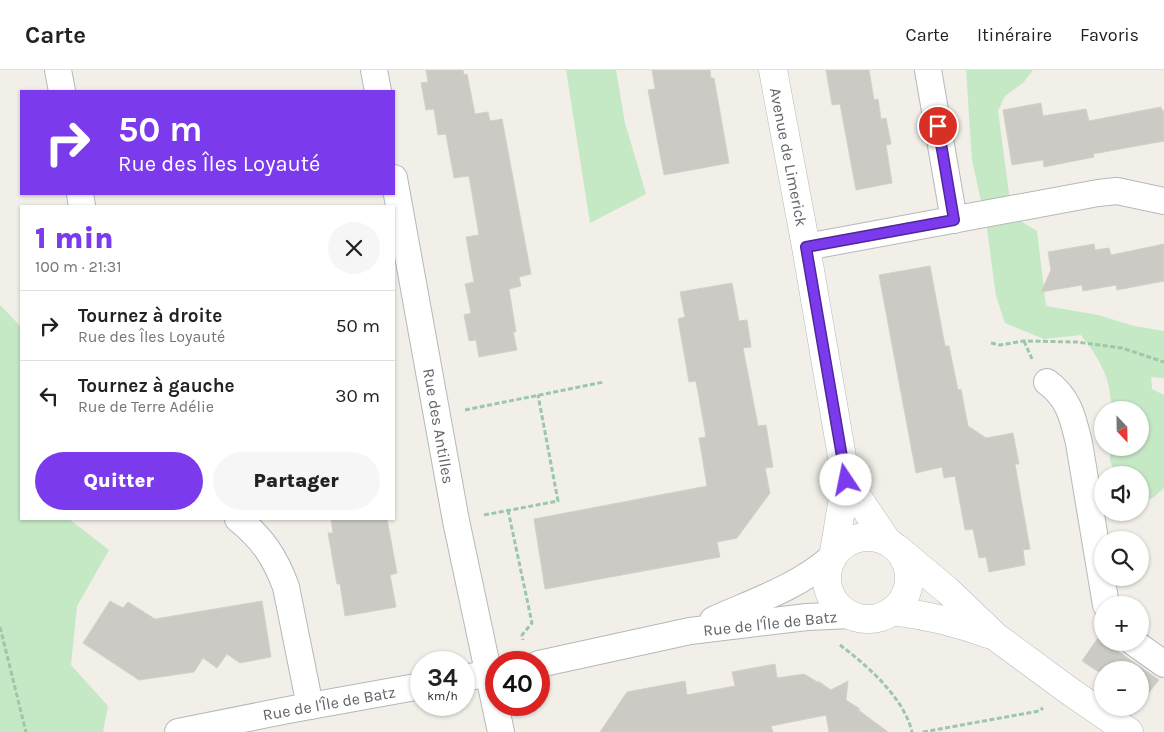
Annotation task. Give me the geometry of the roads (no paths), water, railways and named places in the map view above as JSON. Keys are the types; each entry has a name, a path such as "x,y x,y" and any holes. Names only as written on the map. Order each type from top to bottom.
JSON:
{"street":[{"path":"58,70 62,90"},
{"path":"374,70 378,90"},
{"name":"Avenue de Limerick","path":"773,70 846,480 832,555"},
{"path":"928,70 954,220"},
{"name":"Rue des Antilles","path":"395,184 456,520 488,651"},
{"path":"806,247 1098,193 1117,191 1164,201"},
{"path":"1047,382 1059,390 1068,405 1075,427 1104,596"},
{"name":"Avenue de Limerick","path":"846,480 892,545 948,592 996,637 1129,732"},
{"path":"250,523 272,554 286,586 310,706"},
{"path":"861,537 875,537 892,545 907,563 909,575 908,590 892,611 872,619 851,616 834,602 830,595 826,582 826,572 832,555 850,540 861,537"},
{"name":"Rue de l'Île de Batz","path":"690,631 794,583 819,568 832,555"},
{"name":"Avenue de Limerick","path":"892,611 966,626 996,637"},
{"name":"Rue de l'Île de Batz","path":"550,651 690,631 807,617 851,616"},
{"path":"1146,651 1164,664"},
{"name":"Rue de l'Île de Batz","path":"178,732 410,688"},
{"name":"Rue des Antilles","path":"499,716 501,732"}]}
